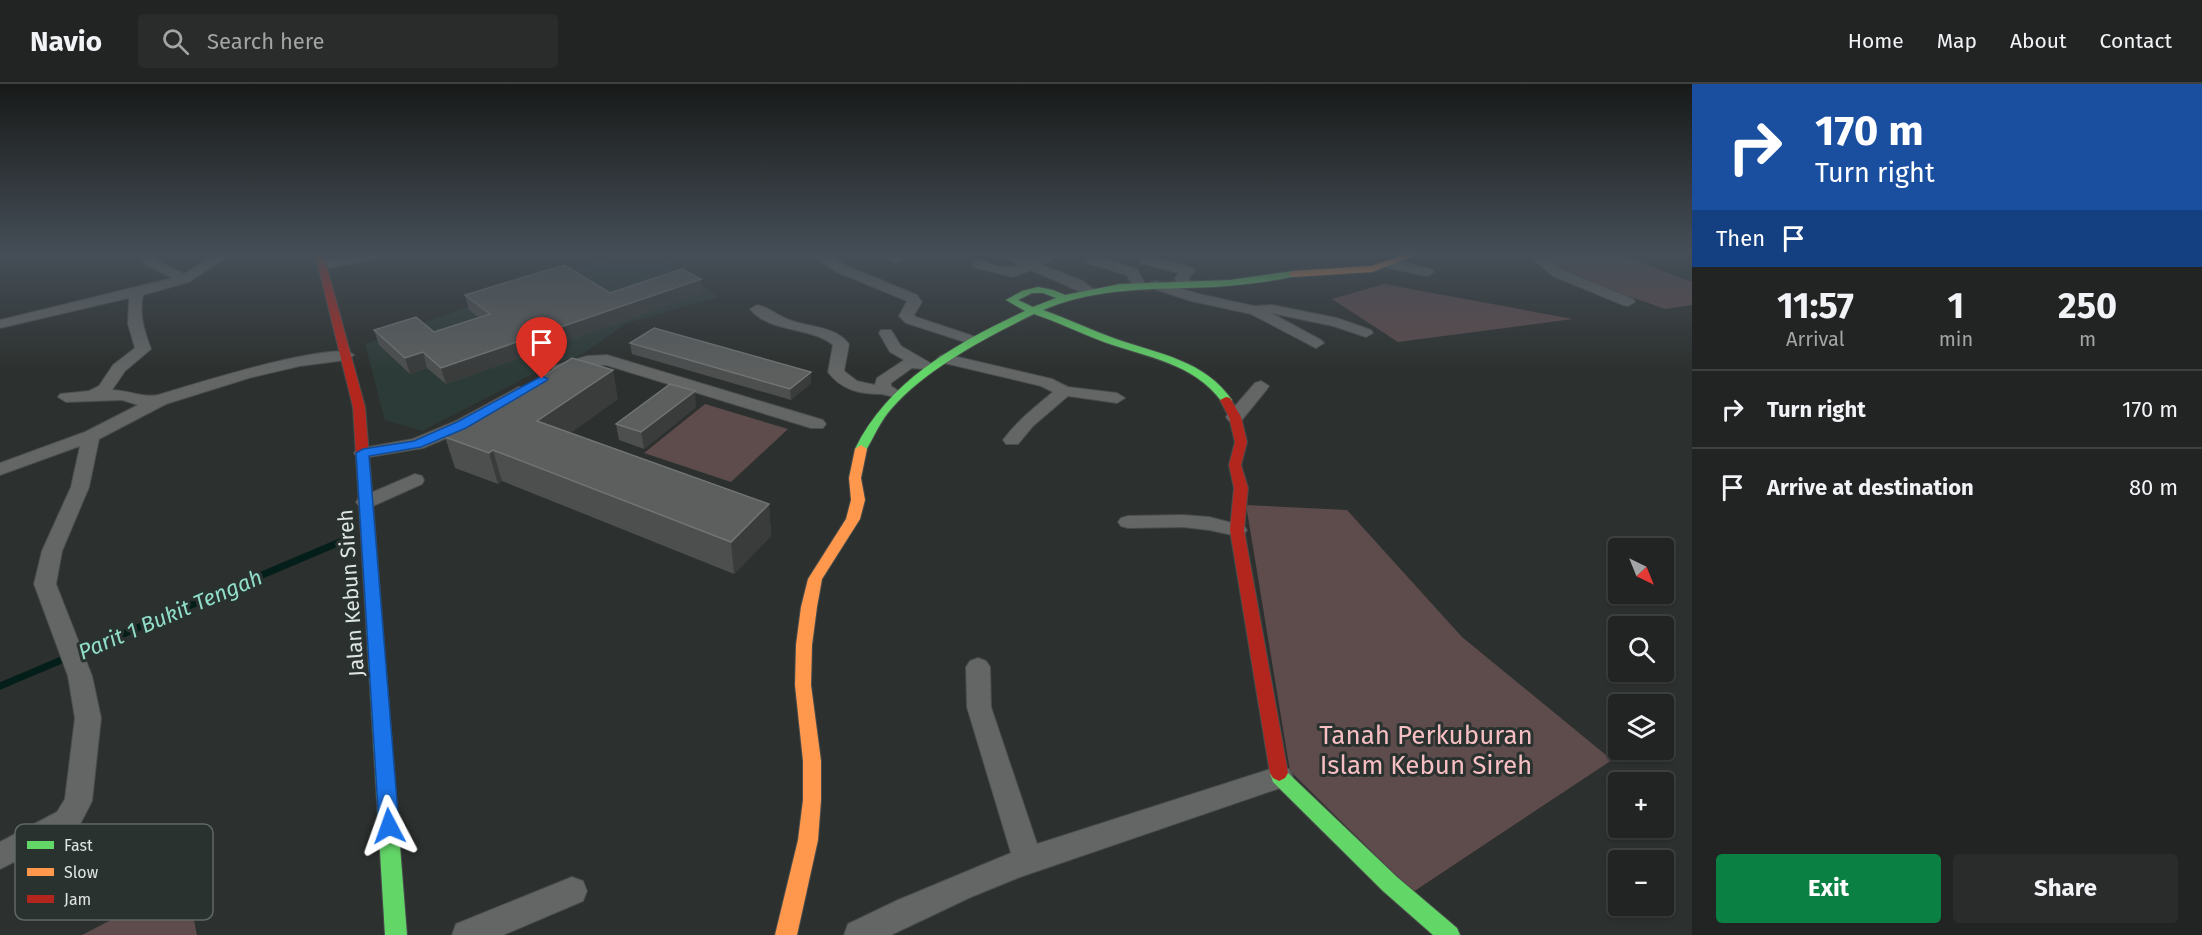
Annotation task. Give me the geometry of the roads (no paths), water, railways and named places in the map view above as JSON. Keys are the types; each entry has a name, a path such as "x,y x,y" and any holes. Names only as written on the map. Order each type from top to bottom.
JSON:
{"street":[{"path":"0,324 136,293 135,324 143,349 119,368 105,389 92,396"},
{"name":"Jalan Kebun Sireh","path":"330,293 359,407 396,935"},
{"path":"899,293 912,298 915,303 906,316 911,320 974,341"},
{"path":"1026,293 1011,300 1020,307 1137,348 1201,374 1214,382 1221,390 1235,417 1241,442 1235,465 1241,488 1237,530 1280,777 1390,884 1449,935"},
{"path":"1055,293 1064,299"},
{"path":"890,392 883,381 907,364 932,363 1034,310 1087,293"},
{"path":"1182,293 1196,298 1254,310 1288,311 1337,322 1366,333"},
{"path":"1606,293 1628,302"},
{"path":"757,309 772,319 792,326 828,333 840,344 841,352 836,372 839,377 855,386 890,392"},
{"path":"1254,310 1316,343"},
{"path":"886,333 895,349 932,363 1046,382 1064,391 1117,398"},
{"path":"66,397 123,395 146,402 160,400 243,375 300,361 346,355"},
{"path":"363,453 417,444 462,425 562,368 587,361 607,360 817,424"},
{"path":"1235,417 1261,386"},
{"path":"1012,440 1027,422 1064,391"},
{"path":"786,935 808,840 812,800 812,761 803,685 803,655 815,579 853,519 858,500 855,478 863,442 890,392"},
{"path":"0,469 91,436 160,400"},
{"path":"61,824 67,821 78,801 88,718 80,676 56,619 45,584 52,551 80,487 91,436"},
{"path":"366,502 415,480"},
{"path":"1128,522 1201,521 1237,530"},
{"path":"978,667 979,708 1028,861"},
{"path":"859,935 911,907 1028,861 1280,777"},
{"path":"0,856 15,848"},
{"path":"466,935 572,891"}],"waterway":[{"name":"Parit 1 Bukit Tengah","path":"0,686 340,542"}],"park label":[{"name":"Tanah Perkuburan Islam Kebun Sireh","path":"1426,750"}]}
